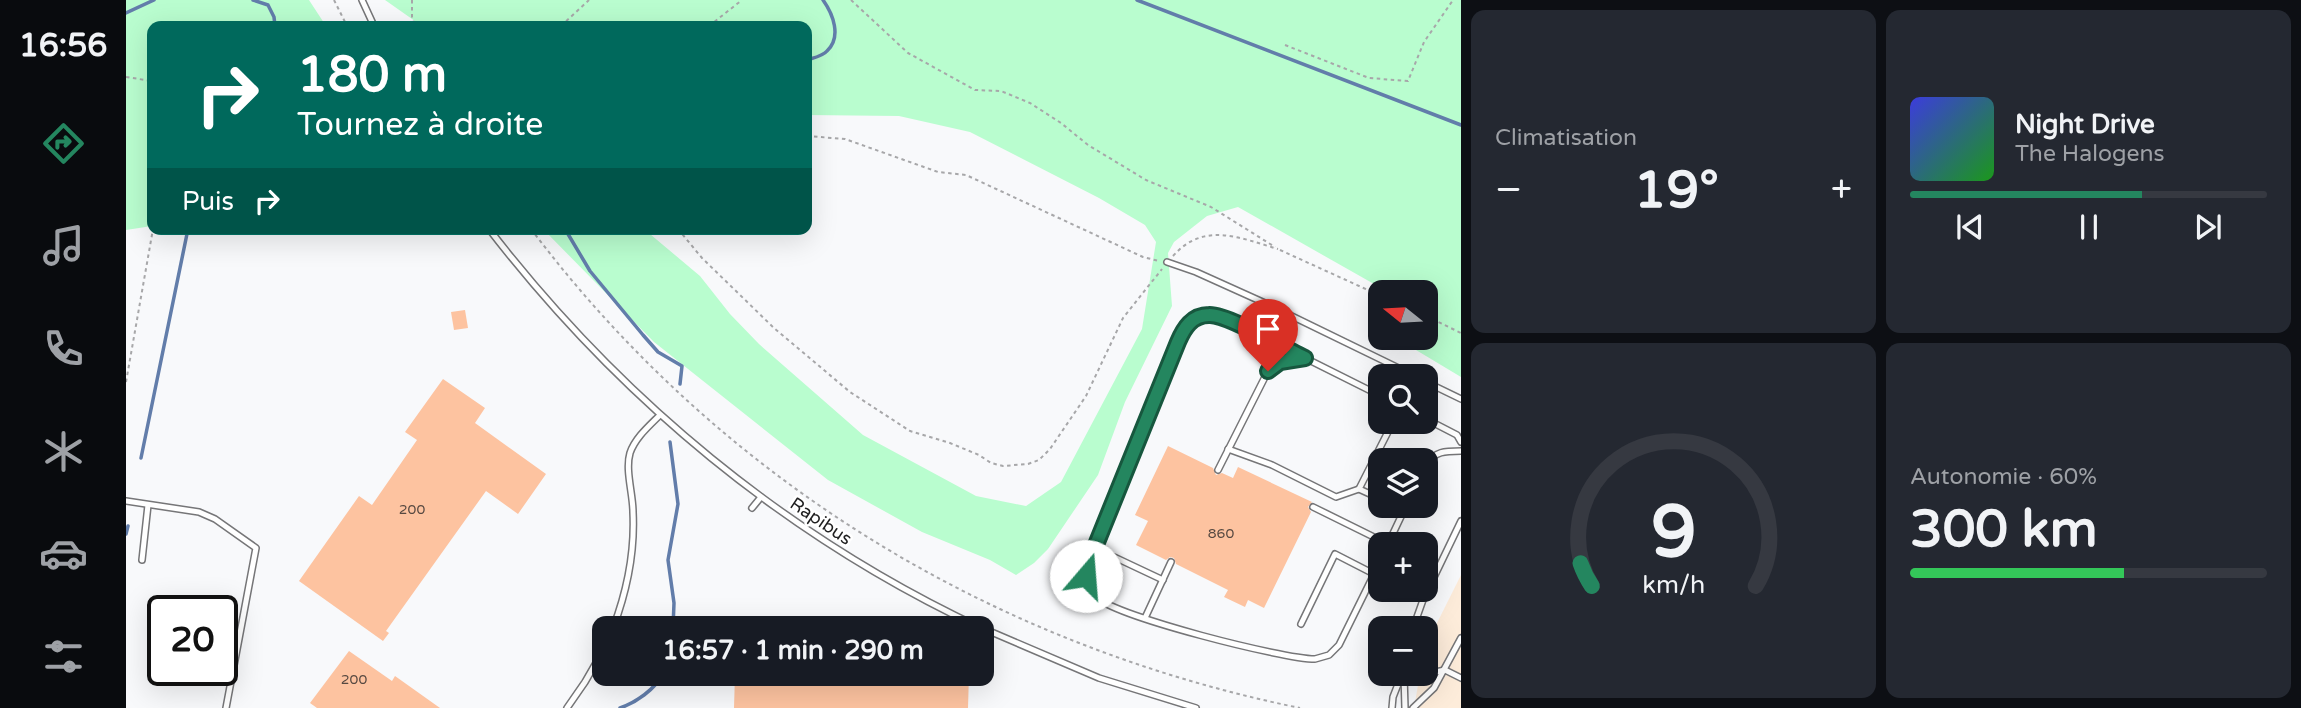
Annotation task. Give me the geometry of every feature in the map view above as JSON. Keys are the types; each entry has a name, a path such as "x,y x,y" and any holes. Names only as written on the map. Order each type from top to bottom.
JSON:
{"lane":[{"path":"362,0 372,21"},
{"name":"Rapibus","path":"494,235 558,314 660,415 761,497 830,544 876,573 959,616"},
{"path":"1167,262 1196,272 1390,364"},
{"path":"1368,390 1220,316 1203,316 1187,324 1086,576 1087,585 1097,598 1145,618 1185,632 1315,659 1329,655 1339,645 1368,586"},
{"path":"1218,471 1268,371 1280,362 1305,358"},
{"path":"1438,388 1461,399"},
{"path":"617,616 626,584 632,547 633,508 629,455 637,440 660,415"},
{"path":"1438,425 1457,435 1461,442"},
{"path":"1359,489 1387,434"},
{"path":"1228,449 1272,465 1336,497 1359,489 1368,493"},
{"path":"1438,453 1461,451"},
{"path":"752,508 761,497"},
{"path":"126,500 207,515 256,548 226,708"},
{"path":"142,560 148,505"},
{"path":"1313,507 1368,534"},
{"path":"1417,616 1461,520"},
{"path":"1095,548 1163,580"},
{"path":"1301,624 1335,554 1368,571"},
{"path":"1145,618 1171,562"},
{"name":"Rapibus","path":"994,633 1099,678 1196,708"},
{"path":"1413,708 1434,688 1461,638"},
{"path":"567,708 592,670"},
{"path":"1438,672 1446,670 1461,678"},
{"path":"1392,708 1398,686"},
{"path":"1404,686 1405,708"}],"path":[{"path":"334,0 344,21"},
{"path":"412,0 414,21"},
{"path":"566,21 589,0"},
{"path":"715,21 742,0"},
{"path":"851,0 908,53 975,90 1001,92 1030,103 1061,122 1088,145 1146,180 1211,207 1278,249 1368,290"},
{"path":"1284,46 1369,78 1409,81 1424,42 1453,0"},
{"path":"126,76 147,79"},
{"path":"812,136 845,139 937,172 966,175 1143,257 1167,262"},
{"path":"126,382 152,235"},
{"path":"536,235 600,312 675,390 777,476 867,538 968,595 1080,644 1194,682 1300,708"},
{"path":"683,235 702,258 775,329 850,392 910,431 950,443 1003,466 1028,464 1039,460 1050,449 1086,396 1124,318 1182,246 1208,235 1232,236 1278,249"},
{"path":"1438,322 1461,333"}],"shaded area":[{"path":"1461,575 1461,708 1414,708 1418,686 1438,686 1438,621"}],"green space":[{"path":"126,0 309,0 323,21 147,21 147,227 126,230"},
{"path":"385,0 1461,0 1461,377 1416,350 1438,350 1438,280 1368,281 1238,207 1207,216 1174,242 1168,253 1172,306 1125,402 1098,475 1048,549 1016,575 990,560 922,532 828,480 654,342 549,235 651,235 700,276 730,314 759,344 863,435 976,496 1026,506 1061,482 1142,329 1156,242 1145,225 1099,198 970,132 899,116 812,115 812,21 415,21"}],"building":[{"path":"465,310 468,328 454,330 451,312"},
{"path":"443,379 485,408 475,423 546,474 518,514 486,491 386,631 389,633 383,641 299,581 359,496 372,505 417,440 405,432"},
{"path":"1168,446 1213,468 1216,475 1222,473 1233,478 1238,467 1312,502 1308,507 1311,512 1264,608 1248,600 1245,607 1224,597 1228,590 1176,564 1174,558 1166,560 1136,545 1148,521 1135,515"},
{"path":"349,651 392,681 395,676 440,708 317,708 310,703"},
{"path":"735,686 969,686 968,708 734,708"}],"waterway":[{"path":"126,13 154,0"},
{"path":"253,0 268,5 274,21"},
{"path":"812,59 825,53 834,39 833,19 823,0"},
{"path":"1137,0 1461,125"},
{"path":"141,458 187,235"},
{"path":"569,235 590,271 643,335 658,352 682,366 680,384"},
{"path":"670,442 678,504 668,560 673,616"},
{"path":"126,534 128,526"},
{"path":"620,708 632,703 654,686"}],"route":[{"path":"1086,576 1087,567 1187,324 1195,318 1211,314 1220,316 1305,358 1280,362 1268,371"}]}
